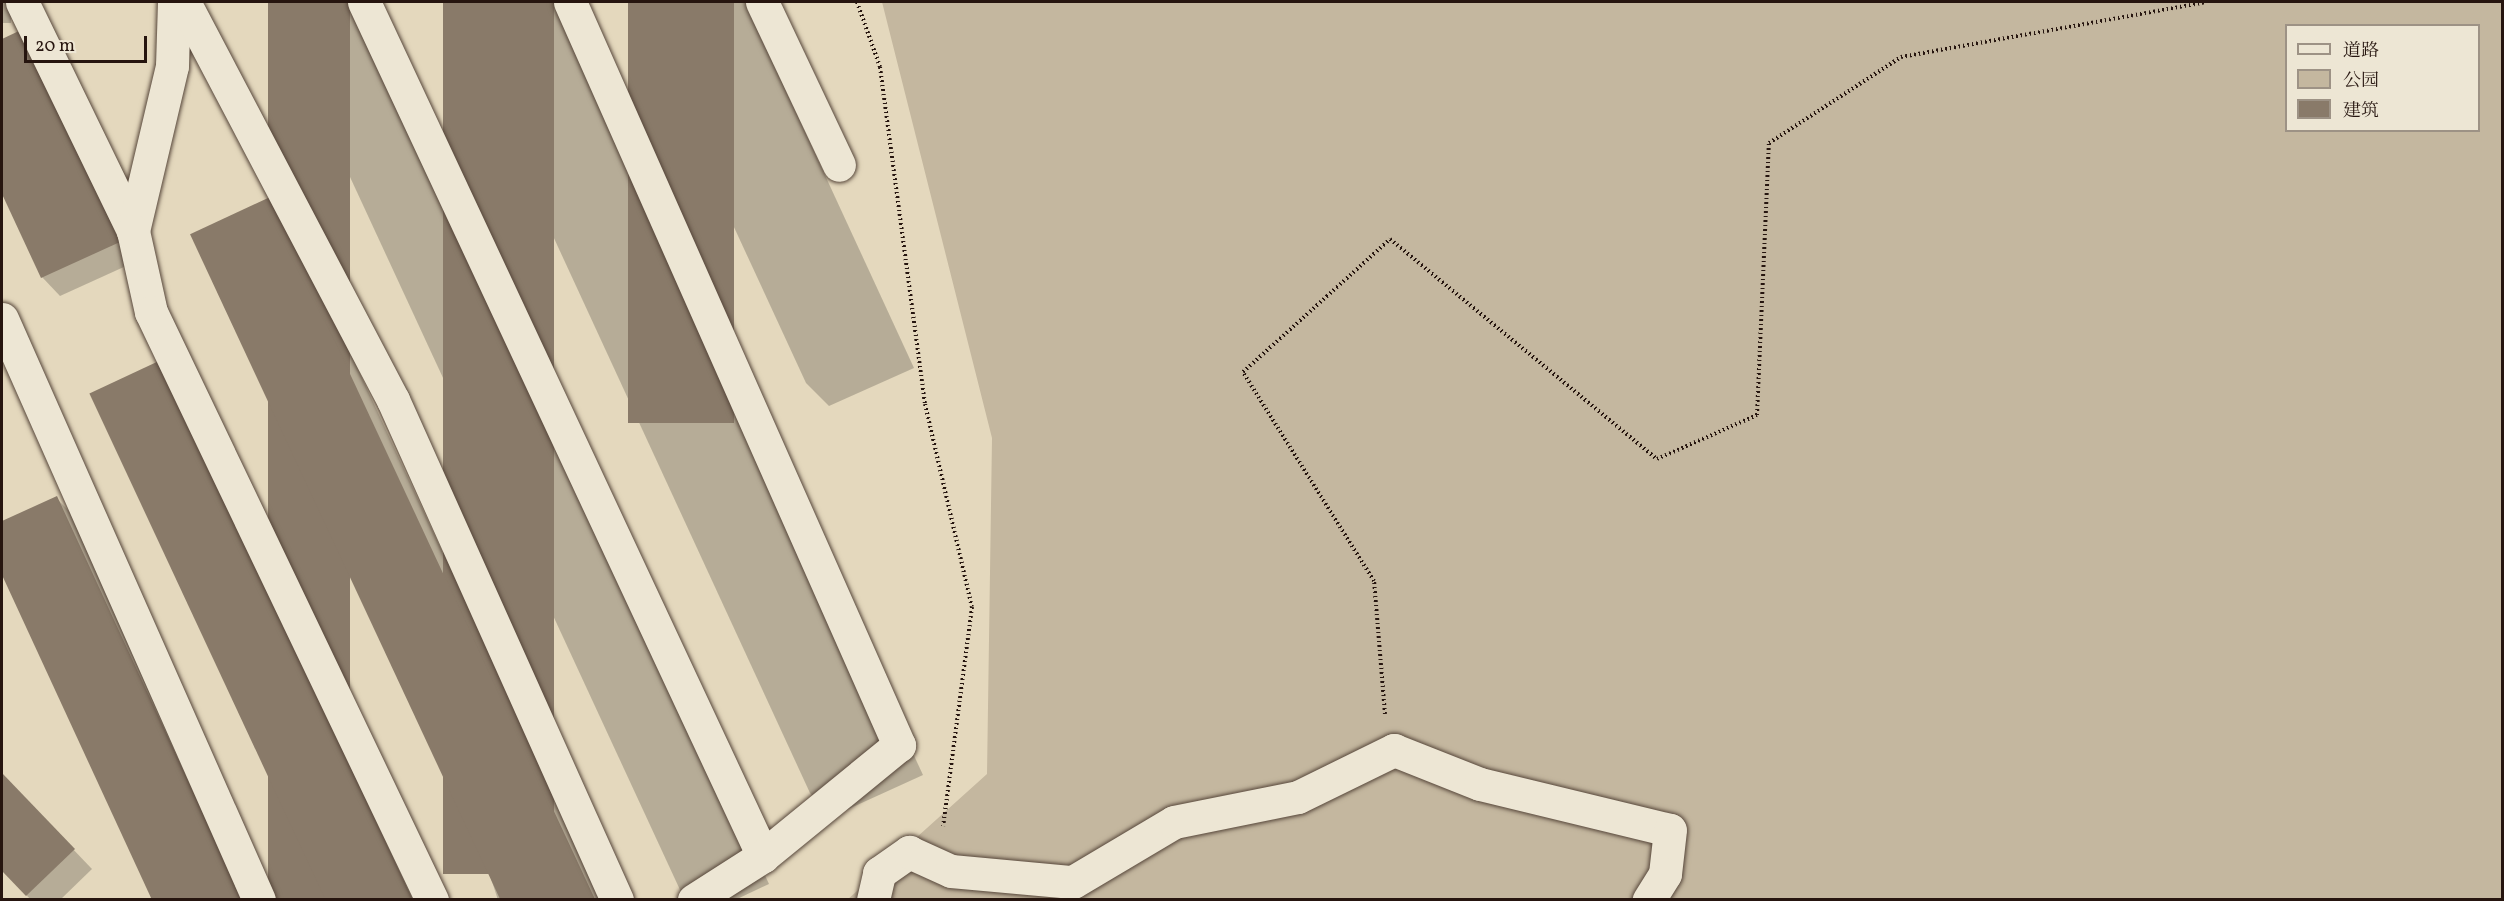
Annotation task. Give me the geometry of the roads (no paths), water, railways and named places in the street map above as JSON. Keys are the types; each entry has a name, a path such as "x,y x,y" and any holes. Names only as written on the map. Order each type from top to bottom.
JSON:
{"street":[{"path":"22,2 133,231 151,312 432,900"},
{"path":"133,231 172,66 174,2"},
{"path":"184,2 393,400 617,900"},
{"path":"364,2 763,856"},
{"path":"570,2 899,745 763,856 694,900"},
{"path":"762,2 839,165"},
{"path":"2,320 259,900"},
{"path":"873,900 879,873 909,852 951,871 1073,882 1174,822 1298,797 1394,750 1480,784 1670,830 1665,874 1649,900"}]}
